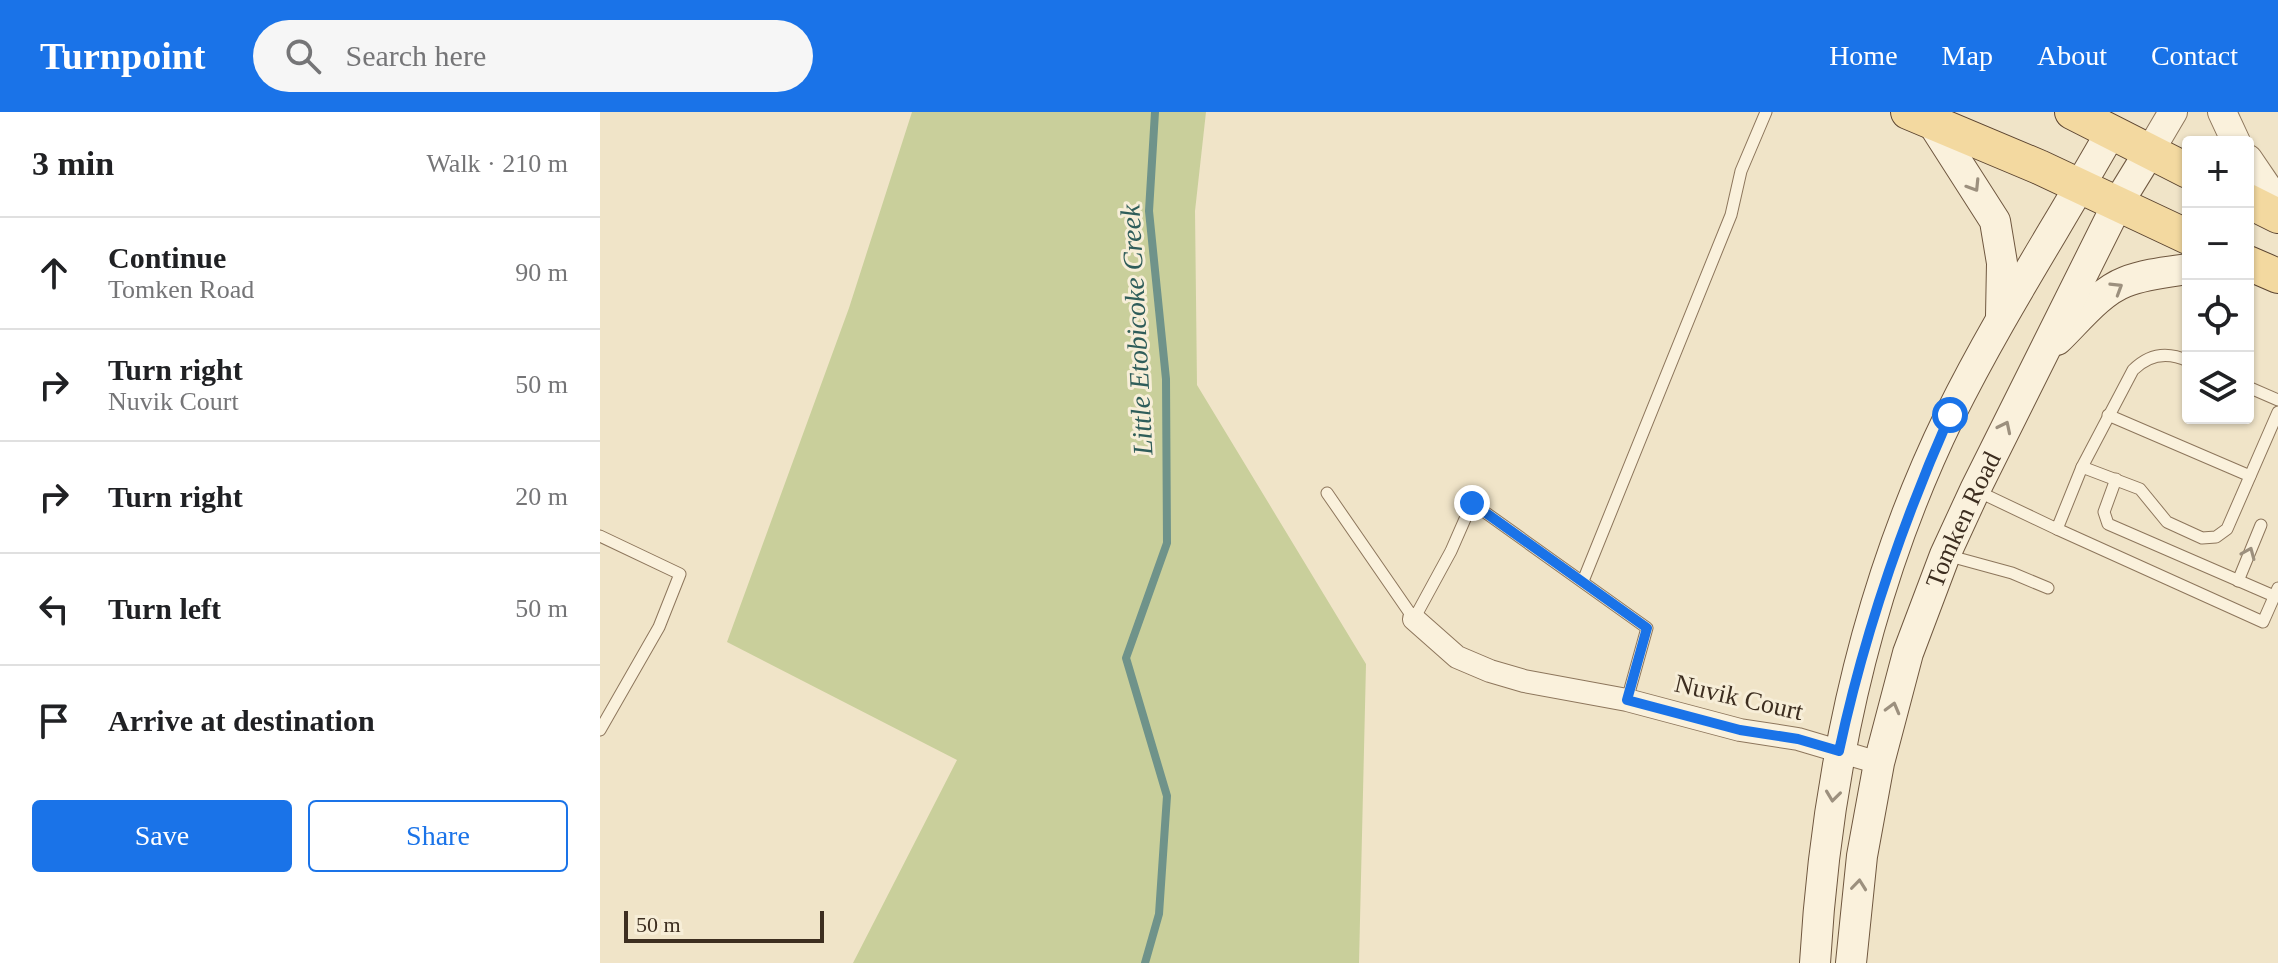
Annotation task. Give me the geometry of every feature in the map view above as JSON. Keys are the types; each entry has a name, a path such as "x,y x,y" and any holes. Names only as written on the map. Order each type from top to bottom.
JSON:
{"main road":[{"path":"2072,112 2117,122 2150,151 2182,168"},
{"path":"1920,117 2081,186 2182,234"},
{"path":"1920,117 1995,221 2002,263 2000,323"},
{"name":"Tomken Road","path":"1815,963 1818,909 1839,751 1868,631 1912,501 1950,415 2022,282 2117,122"},
{"name":"Tomken Road","path":"1851,963 1862,856 1879,763 1908,653 1945,555 2038,358 2118,203 2150,151"},
{"path":"2254,204 2278,216"},
{"path":"2254,266 2278,276"},
{"path":"2038,358 2122,283 2153,273 2182,270"}],"street":[{"name":"Tomken Road","path":"2150,151 2173,112"},
{"path":"2222,112 2233,136"},
{"path":"2254,168 2278,203"},
{"name":"Nuvik Court","path":"1414,619 1457,657 1490,671 1524,681 1627,700 1740,730 1798,739 1879,763"}],"lane":[{"path":"1583,581 1731,215 1741,171 1766,112"},
{"path":"2057,529 2082,467 2127,380 2142,362 2154,356 2170,355 2182,359"},
{"path":"2254,390 2278,400"},
{"path":"2082,467 2142,490 2170,524 2207,539 2227,529 2278,412"},
{"path":"2108,415 2250,476"},
{"path":"1975,490 2263,622 2276,592 2238,581 2108,524 2104,512 2116,479"},
{"path":"1327,493 1414,619 1451,551 1472,503 1647,628 1627,700"},
{"path":"2238,581 2261,525"},
{"path":"600,536 680,574 659,627 600,730"},
{"path":"1945,555 2012,573 2048,588"}],"green space":[{"path":"912,112 1206,112 1195,211 1197,385 1366,664 1359,963 853,963 957,760 727,642 849,308"}],"waterway":[{"name":"Little Etobicoke Creek","path":"1145,963 1159,914 1167,796 1126,658 1167,543 1166,379 1149,211 1155,112"}],"route":[{"path":"1472,503 1647,628 1627,700 1740,730 1798,739 1839,751 1868,631 1912,501 1950,415"}]}
